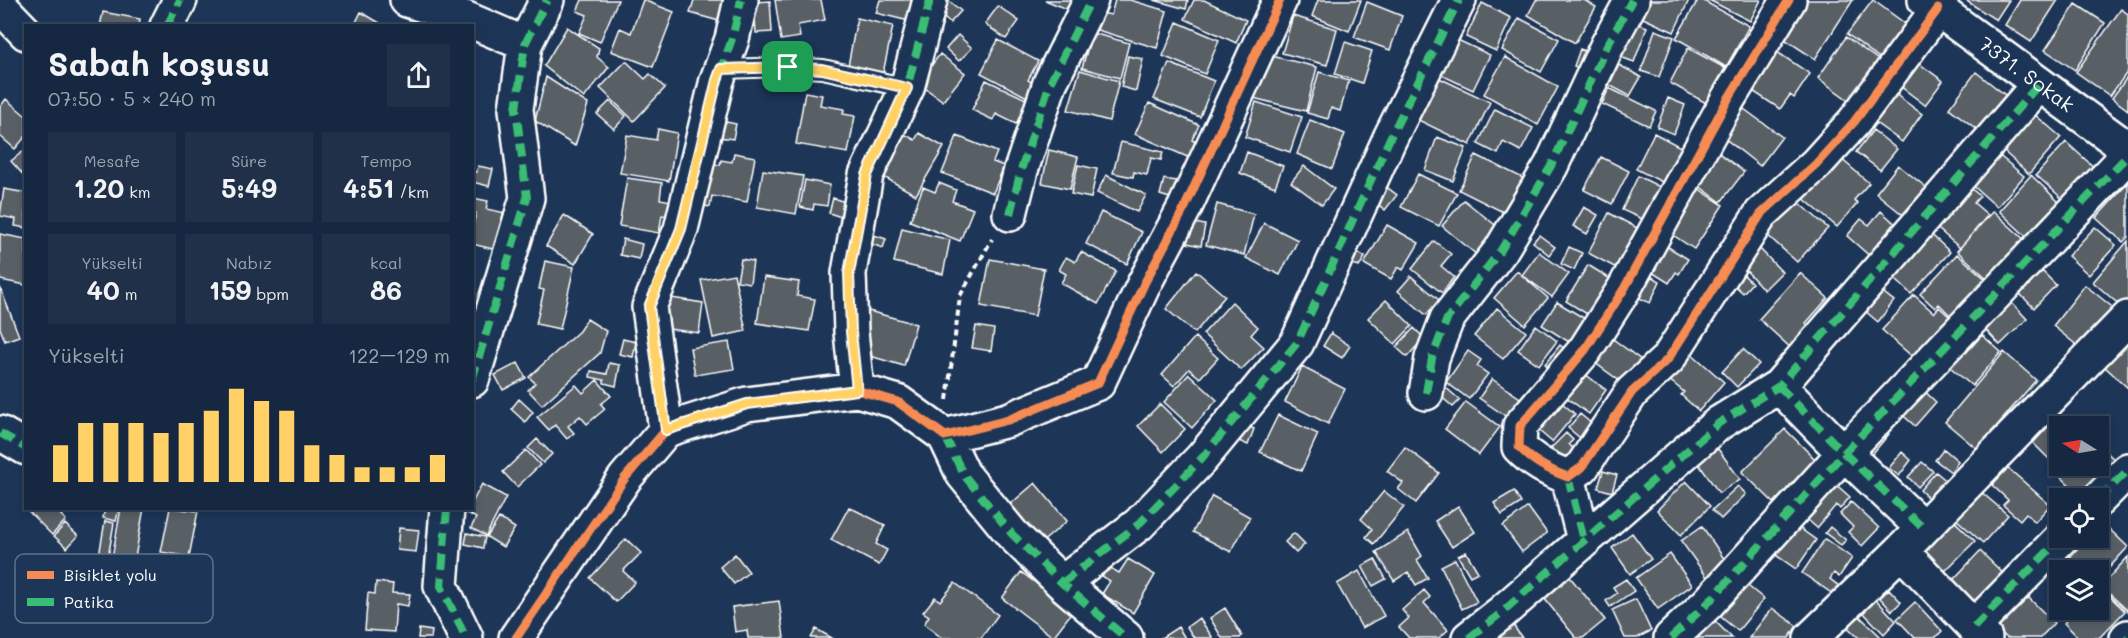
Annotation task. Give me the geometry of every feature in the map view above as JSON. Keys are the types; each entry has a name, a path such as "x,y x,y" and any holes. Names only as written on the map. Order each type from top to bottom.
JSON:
{"street":[{"path":"168,24 180,0"},
{"path":"407,0 462,17 525,44"},
{"path":"474,373 527,198 516,109 525,44 547,0"},
{"path":"666,430 649,307 681,229 721,69 732,39 741,0"},
{"path":"857,390 851,332 849,273 867,175 907,88 930,0"},
{"path":"1010,214 1021,170 1050,83 1090,0"},
{"path":"945,436 1008,420 1098,383 1144,284 1185,207 1280,0"},
{"path":"1062,583 1139,524 1202,458 1297,344 1390,138 1459,0"},
{"path":"1426,393 1432,358 1447,319 1501,250 1551,166 1607,46 1632,0"},
{"path":"1568,477 1552,472 1530,459 1519,447 1520,426 1585,350 1624,289 1728,99 1789,0"},
{"path":"1568,477 1582,467 1632,392 1668,359 1761,214 1816,164 1854,122 1931,5"},
{"name":"7371. Sokak","path":"1931,5 2128,149"},
{"path":"0,6 24,31"},
{"path":"1469,638 1500,614 1719,423 1779,386 2039,84"},
{"path":"1671,638 1708,603 1844,453 2128,155"},
{"path":"1811,638 1912,540 2128,318"},
{"path":"1779,386 1844,453 1912,540 1979,633 2052,548"},
{"path":"516,638 626,478 666,430 747,404 857,390 898,402 945,436 963,474 1012,534 1062,583 1126,638"},
{"path":"0,434 24,447"},
{"path":"2109,489 2128,470"},
{"path":"1568,477 1584,540"},
{"path":"447,510 441,586 466,638"}],"lane":[{"path":"721,69 788,67 822,69 907,88"}],"path":[{"path":"945,436 947,394 960,296 984,249 1010,214"}],"building":[{"path":"582,0 618,0 600,42 579,33 587,15 577,11"},
{"path":"643,0 674,12 653,67 611,51 620,28 631,33"},
{"path":"694,0 726,0 719,21 690,13"},
{"path":"775,0 821,0 825,20 798,25 800,37 781,40"},
{"path":"880,0 914,0 909,21 876,13"},
{"path":"948,0 961,11 950,23 938,13"},
{"path":"1045,0 1074,0 1069,10"},
{"path":"1115,0 1130,0 1167,11 1157,48 1097,30 1101,13 1111,15"},
{"path":"1154,0 1188,0 1186,9"},
{"path":"1194,0 1204,0 1246,20 1236,43 1185,19"},
{"path":"1318,0 1361,0 1349,31 1312,16"},
{"path":"1536,0 1584,0 1596,7 1575,43 1528,15"},
{"path":"1651,0 1689,0 1674,32 1643,18"},
{"path":"1698,0 1702,0 1749,26 1726,67 1676,38"},
{"path":"1709,0 1761,0 1750,21"},
{"path":"1792,0 1853,0 1815,59 1772,31"},
{"path":"1873,0 1911,28 1886,63 1847,34"},
{"path":"1965,0 2009,0 1996,20"},
{"path":"2020,0 2058,0 2031,42 2005,25"},
{"path":"770,1 772,32 756,33 754,2"},
{"path":"1367,2 1402,16 1390,50 1354,37"},
{"path":"1482,3 1511,18 1496,51 1466,37"},
{"path":"2076,4 2105,23 2075,70 2045,50"},
{"path":"998,6 1019,21 1006,39 985,24"},
{"path":"2121,9 2128,14 2128,71 2110,96 2076,72"},
{"path":"103,12 140,19 139,24 100,24"},
{"path":"361,12 382,24 355,24"},
{"path":"1293,16 1337,29 1327,65 1282,53"},
{"path":"857,18 893,26 883,73 848,66"},
{"path":"1519,18 1559,39 1541,72 1502,50"},
{"path":"1631,21 1647,27 1634,62 1618,56"},
{"path":"1177,22 1219,40 1205,74 1163,56"},
{"path":"567,27 599,48 597,57 609,67 584,98 544,66"},
{"path":"1655,30 1674,37 1659,77 1641,71"},
{"path":"1092,33 1129,43 1120,78 1082,68"},
{"path":"958,35 972,48 959,61 946,49"},
{"path":"1449,36 1490,55 1473,90 1433,71"},
{"path":"1846,37 1884,64 1854,104 1818,78"},
{"path":"998,40 1038,61 1028,80 1036,85 1029,98 981,73"},
{"path":"1345,42 1372,51 1362,83 1335,74"},
{"path":"1768,46 1810,74 1794,98 1790,95 1780,109 1742,84"},
{"path":"1688,48 1725,68 1706,103 1670,83"},
{"path":"1580,49 1593,54 1587,71 1574,66"},
{"path":"940,54 965,73 943,101 918,83"},
{"path":"1263,54 1317,67 1306,111 1253,98"},
{"path":"1128,56 1143,59 1136,91 1121,87"},
{"path":"1505,57 1558,87 1538,125 1484,94"},
{"path":"1913,59 1943,81 1925,105 1896,83"},
{"path":"626,61 645,79 650,74 665,88 634,121 600,88"},
{"path":"1169,63 1214,81 1200,117 1154,99"},
{"path":"1619,65 1641,77 1630,96 1609,85"},
{"path":"1080,70 1119,81 1109,121 1068,110"},
{"path":"1319,72 1349,81 1340,111 1331,108 1328,119 1307,113"},
{"path":"1976,72 2014,102 1987,137 1949,108"},
{"path":"1435,76 1490,102 1470,145 1414,118"},
{"path":"2128,76 2128,110 2112,98"},
{"path":"546,77 588,104 575,146 535,121"},
{"path":"986,80 1028,100 1016,124 996,114 993,120 972,110"},
{"path":"1609,88 1656,111 1649,126 1602,104"},
{"path":"1887,88 1922,114 1902,142 1866,116"},
{"path":"805,92 822,95 820,105 844,109 843,114 855,116 848,153 796,144"},
{"path":"1668,98 1685,105 1674,134 1657,127"},
{"path":"6,99 24,114 24,138 15,149 0,136 0,107"},
{"path":"610,101 626,116 614,129 597,114"},
{"path":"1256,102 1302,117 1290,152 1245,137"},
{"path":"1149,103 1199,125 1192,140 1199,143 1192,159 1135,134"},
{"path":"1495,109 1533,128 1521,151 1503,142 1498,154 1478,144"},
{"path":"1744,109 1782,137 1760,166 1723,137"},
{"path":"2033,113 2061,137 2029,174 2002,150"},
{"path":"1310,120 1345,134 1332,169 1297,154"},
{"path":"722,121 736,124 733,139 719,137"},
{"path":"658,129 677,133 669,181 620,173 627,135 656,140"},
{"path":"897,130 915,140 919,133 944,147 916,195 873,171"},
{"path":"1873,130 1897,149 1880,170 1856,152"},
{"path":"1654,133 1690,152 1672,187 1636,169"},
{"path":"957,136 997,152 993,162 1004,166 993,193 942,173"},
{"path":"1437,137 1466,148 1453,181 1425,170"},
{"path":"1121,142 1163,152 1161,160 1151,158 1147,175 1134,172 1133,177 1113,173"},
{"path":"2066,142 2096,169 2066,202 2036,175"},
{"path":"1049,150 1078,157 1070,189 1042,183"},
{"path":"1715,150 1744,172 1721,202 1692,181"},
{"path":"24,151 24,176 11,161"},
{"path":"1247,152 1283,166 1275,187 1240,173"},
{"path":"734,153 755,157 747,202 712,196 710,207 696,204 703,162 720,165 721,160 732,162"},
{"path":"1996,153 2024,176 1997,207 1970,183"},
{"path":"1476,155 1525,179 1507,214 1459,190"},
{"path":"1601,157 1629,171 1612,204 1584,190"},
{"path":"1839,157 1869,183 1854,200 1858,203 1837,227 1803,198"},
{"path":"1078,165 1097,169 1091,198 1071,194"},
{"path":"1898,165 1931,191 1908,219 1876,193"},
{"path":"478,166 493,169 489,186 474,182 474,171 477,172"},
{"path":"1304,166 1334,189 1322,205 1291,182"},
{"path":"763,170 803,176 796,214 757,207"},
{"path":"1418,174 1457,193 1439,226 1401,207"},
{"path":"1106,175 1146,195 1137,212 1097,193"},
{"path":"2031,175 2062,205 2030,240 1999,211"},
{"path":"1638,176 1666,190 1651,223 1622,210"},
{"path":"627,178 662,183 660,199 677,202 674,217 662,215 659,233 619,226"},
{"path":"1164,179 1177,181 1173,199 1160,195"},
{"path":"805,180 830,185 827,206 814,204 813,210 800,207"},
{"path":"1380,182 1397,195 1385,210 1369,197"},
{"path":"939,183 956,190 952,201 973,209 960,241 910,221 923,187 935,192"},
{"path":"2128,183 2128,237 2123,242 2096,218"},
{"path":"1966,184 1980,196 1974,203 1988,215 1960,248 1932,224"},
{"path":"1693,185 1723,205 1694,249 1664,229"},
{"path":"4,189 24,193 24,228 15,226 16,219 0,216"},
{"path":"474,198 488,201 486,209 506,213 497,250 474,244 476,213 474,212"},
{"path":"833,198 845,202 841,217 829,213"},
{"path":"1794,198 1828,228 1797,262 1764,232"},
{"path":"1464,200 1499,228 1477,255 1442,226"},
{"path":"1217,204 1254,214 1244,255 1206,245"},
{"path":"1584,207 1598,215 1587,234 1573,226"},
{"path":"1881,211 1900,228 1873,259 1847,236 1861,219 1869,225"},
{"path":"1993,211 2026,241 1990,281 1957,251"},
{"path":"1101,212 1142,232 1127,264 1086,244"},
{"path":"1609,213 1643,231 1622,271 1588,253"},
{"path":"564,215 593,234 575,264 546,246"},
{"path":"1186,221 1205,225 1201,246 1182,242"},
{"path":"1264,223 1298,240 1280,275 1246,258"},
{"path":"1387,225 1419,243 1403,270 1398,267 1391,279 1364,264"},
{"path":"1921,225 1950,252 1911,294 1882,267"},
{"path":"2095,227 2116,245 2089,275 2068,256"},
{"path":"902,228 950,240 943,274 894,262"},
{"path":"0,234 24,239 24,285 0,280"},
{"path":"874,235 886,239 883,248 871,244"},
{"path":"1539,235 1555,247 1549,255 1533,242"},
{"path":"623,239 642,244 639,259 620,255"},
{"path":"1434,241 1451,254 1441,266 1454,277 1442,293 1412,269"},
{"path":"2128,241 2128,304 2124,309 2093,282"},
{"path":"1660,242 1688,259 1679,274 1676,272 1669,283 1644,267"},
{"path":"1569,247 1582,253 1574,270 1561,264"},
{"path":"1759,248 1782,272 1764,290 1741,265"},
{"path":"1352,249 1365,257 1359,267 1346,260"},
{"path":"1081,252 1116,271 1098,304 1061,283 1066,274 1059,270 1066,257 1075,262"},
{"path":"1539,252 1569,274 1552,297 1522,275"},
{"path":"1957,254 1990,283 1956,321 1939,304 1935,308 1920,294"},
{"path":"741,259 753,261 750,283 737,281"},
{"path":"990,259 1044,269 1035,316 981,306"},
{"path":"545,261 574,267 560,329 536,324 544,290 539,289"},
{"path":"1588,265 1617,283 1595,319 1566,301"},
{"path":"1739,270 1752,283 1743,293 1729,280"},
{"path":"1196,271 1225,296 1195,333 1166,309"},
{"path":"1517,271 1548,298 1525,325 1494,298"},
{"path":"2042,271 2056,285 2034,308 2020,294"},
{"path":"1644,273 1660,281 1650,303 1633,295"},
{"path":"1800,273 1828,298 1806,323 1811,329 1793,350 1759,319"},
{"path":"734,274 746,331 713,338 701,280"},
{"path":"1411,276 1439,300 1426,315 1398,291"},
{"path":"764,277 799,282 797,296 815,299 809,331 757,323"},
{"path":"2085,285 2116,310 2084,351 2053,326"},
{"path":"0,287 19,336 5,341 0,328"},
{"path":"1880,290 1894,301 1878,322 1864,310"},
{"path":"1914,295 1934,313 1939,307 1951,318 1915,359 1882,330"},
{"path":"665,297 703,303 699,333 661,328"},
{"path":"1386,300 1412,326 1395,344 1368,318"},
{"path":"1232,302 1258,327 1251,335 1264,347 1241,370 1203,334"},
{"path":"1557,302 1592,323 1577,347 1542,325"},
{"path":"2011,302 2027,319 2000,345 1984,328"},
{"path":"1497,308 1526,332 1503,359 1474,336"},
{"path":"865,310 916,324 904,366 853,351"},
{"path":"587,319 606,331 600,353 542,405 528,390 535,383 529,377 579,331"},
{"path":"1536,325 1557,341 1539,365 1518,350"},
{"path":"976,326 994,329 991,351 972,348"},
{"path":"1414,328 1424,338 1407,357 1396,347"},
{"path":"1331,333 1350,346 1342,358 1323,346"},
{"path":"1982,335 2001,352 1972,386 1942,360 1956,344 1966,353"},
{"path":"1609,336 1641,360 1624,384 1591,360"},
{"path":"1195,337 1218,358 1200,378 1189,369 1174,386 1162,375"},
{"path":"623,339 636,342 633,357 619,354"},
{"path":"2128,341 2128,388 2105,367"},
{"path":"729,342 734,369 695,375 690,348"},
{"path":"1560,345 1571,354 1556,373 1545,364"},
{"path":"1743,349 1759,364 1737,387 1722,372"},
{"path":"1468,351 1481,360 1477,366 1488,374 1469,399 1446,382"},
{"path":"2004,352 2036,380 1977,449 1945,422"},
{"path":"1691,353 1724,382 1699,411 1681,395 1684,392 1668,379"},
{"path":"518,363 526,378 503,390 495,375"},
{"path":"609,363 620,365 616,386 590,377 591,371 607,374"},
{"path":"1302,367 1345,389 1328,424 1285,402"},
{"path":"1189,374 1217,400 1192,428 1164,402"},
{"path":"1585,374 1606,390 1589,414 1559,392"},
{"path":"1492,379 1523,400 1510,419 1479,398"},
{"path":"597,380 611,396 601,404 605,409 587,424 580,416 568,426 574,433 567,439 555,425 549,430 537,417 576,385 583,393"},
{"path":"1444,386 1460,400 1453,407 1437,393"},
{"path":"1920,387 1936,402 1915,426 1898,411"},
{"path":"1555,397 1575,414 1552,442 1532,425"},
{"path":"519,399 533,412 525,422 511,409"},
{"path":"1466,402 1500,427 1479,455 1445,429"},
{"path":"1160,404 1185,429 1163,452 1138,426"},
{"path":"1580,414 1597,428 1585,442 1568,428"},
{"path":"1278,415 1318,434 1301,471 1260,452"},
{"path":"1239,422 1254,429 1248,445 1232,438"},
{"path":"1876,423 1889,434 1868,459 1856,449"},
{"path":"2049,426 2048,458 2033,443"},
{"path":"1785,429 1816,460 1774,503 1742,472"},
{"path":"1566,433 1573,440 1569,444 1580,456 1568,468 1551,448"},
{"path":"537,439 552,454 543,463 528,448"},
{"path":"1405,447 1439,473 1416,503 1398,489 1403,483 1387,471"},
{"path":"1718,449 1740,479 1719,493 1698,463"},
{"path":"1944,449 1958,461 1951,472 1935,460"},
{"path":"526,450 540,465 517,487 503,472"},
{"path":"1902,452 1911,460 1899,476 1889,468"},
{"path":"2109,454 2119,464 2109,473"},
{"path":"1922,462 1933,471 1918,487 1908,477"},
{"path":"2008,468 2049,506 2035,522 2026,513 2020,520 2003,505 2008,500 1992,485"},
{"path":"1603,471 1617,475 1612,492 1598,488"},
{"path":"1936,472 1949,483 1932,502 1920,490"},
{"path":"2060,476 2106,476 2094,488 2073,488"},
{"path":"1831,480 1850,497 1840,509 1836,505 1817,528 1801,514"},
{"path":"1686,481 1710,506 1681,535 1657,510"},
{"path":"1035,483 1067,521 1040,544 1007,507"},
{"path":"482,484 506,497 486,536 471,528 476,518 467,513 469,510 474,510 474,499"},
{"path":"1738,486 1746,494 1721,519 1712,510"},
{"path":"1384,491 1404,507 1374,544 1366,537 1372,529 1361,519"},
{"path":"1514,491 1521,503 1502,515 1494,503"},
{"path":"1980,491 2008,515 1983,543 1955,518"},
{"path":"1212,496 1250,517 1231,552 1193,532"},
{"path":"1851,502 1879,528 1862,546 1848,532 1853,527 1840,514"},
{"path":"1458,506 1475,532 1452,547 1435,521"},
{"path":"849,507 885,525 876,544 887,550 879,565 831,540"},
{"path":"1528,507 1547,533 1522,552 1503,526"},
{"path":"27,510 56,510 66,520 52,535"},
{"path":"105,510 119,510 116,521 103,518"},
{"path":"121,510 144,510 136,554 113,554"},
{"path":"170,510 198,511 190,554 161,552"},
{"path":"1947,514 1975,541 1945,571 1918,543"},
{"path":"499,518 515,528 503,547 487,537"},
{"path":"105,521 114,523 109,554 99,554"},
{"path":"1791,522 1816,540 1796,569 1770,551"},
{"path":"65,524 78,536 67,548 54,536"},
{"path":"1702,526 1729,566 1709,580 1681,541"},
{"path":"1830,527 1846,540 1841,545 1825,533"},
{"path":"399,528 419,530 416,552 397,550"},
{"path":"2109,529 2128,547 2109,568 2109,560 2073,560 2070,557 2078,548 2109,548"},
{"path":"1408,532 1422,556 1417,560 1428,578 1416,585 1408,572 1394,581 1376,552"},
{"path":"467,533 485,537 483,548 465,544"},
{"path":"1294,533 1305,544 1296,553 1285,542"},
{"path":"1632,533 1651,559 1630,574 1612,548"},
{"path":"626,539 641,553 623,571 635,582 616,602 590,578"},
{"path":"1825,539 1852,558 1839,577 1834,573 1830,579 1839,586 1833,594 1802,573"},
{"path":"1980,551 2008,578 1980,608 1952,581"},
{"path":"1466,552 1478,572 1470,576 1458,556"},
{"path":"735,554 749,572 734,584 720,567"},
{"path":"1670,554 1692,585 1658,609 1636,578"},
{"path":"2128,557 2128,611 2109,593 2109,577"},
{"path":"1128,559 1155,575 1133,613 1102,594 1110,581 1102,576 1107,566 1119,573"},
{"path":"1375,559 1386,579 1373,586 1362,566"},
{"path":"1455,559 1477,602 1462,609 1441,566"},
{"path":"1359,571 1384,616 1362,628 1337,584"},
{"path":"1021,572 1073,611 1053,637 1002,598"},
{"path":"1570,577 1605,620 1583,638 1576,638 1544,598"},
{"path":"1626,579 1634,591 1610,607 1606,601 1617,593 1613,587"},
{"path":"376,582 393,584 392,593 410,594 408,606 396,604 394,632 365,630 368,593 375,594"},
{"path":"1743,582 1764,599 1738,631 1717,614"},
{"path":"955,583 998,615 981,638 942,638 924,624 929,616 923,612 935,597 940,601"},
{"path":"1889,589 1901,602 1892,611 1880,598"},
{"path":"1424,590 1430,597 1424,603 1448,630 1439,638 1409,638 1399,627 1409,618 1402,610"},
{"path":"1870,593 1896,621 1884,634 1857,606"},
{"path":"2025,594 2054,623 2040,638 2007,638 1994,626"},
{"path":"2109,596 2125,611 2099,638 2079,638 2064,623 2067,620 2109,620"},
{"path":"1636,599 1651,631 1637,638 1625,638 1612,610"},
{"path":"779,601 784,638 748,638 747,630 735,632 732,607"},
{"path":"1915,602 1942,631 1935,638 1915,638 1897,619"},
{"path":"1225,608 1242,636 1240,638 1222,638 1210,618"},
{"path":"1772,608 1797,626 1789,638 1749,638"},
{"path":"1852,609 1880,636 1878,638 1859,638 1841,621"},
{"path":"1199,618 1213,638 1194,638 1187,627"},
{"path":"1713,619 1732,638 1693,638"},
{"path":"1511,622 1522,638 1498,638 1495,634"},
{"path":"1178,627 1185,638 1161,638"},
{"path":"419,629 432,631 431,638 418,638"},
{"path":"816,629 832,638 811,638"}],"marked path":[{"path":"168,24 180,0"},
{"path":"474,373 527,198 516,109 525,44 547,0"},
{"path":"666,430 649,307 681,229 717,80 732,39 741,0"},
{"path":"857,390 851,332 849,273 866,175 907,88 930,0"},
{"path":"1010,214 1021,170 1050,83 1091,0"},
{"path":"1062,583 1139,524 1202,458 1297,343 1390,138 1459,0"},
{"path":"1426,393 1432,358 1447,319 1501,250 1551,166 1607,46 1632,0"},
{"path":"1469,638 1501,613 1719,423 1779,386 2039,84"},
{"path":"1671,638 1708,603 1844,453 2128,155"},
{"path":"1779,386 1844,453 1923,528"},
{"path":"0,433 24,447"},
{"path":"945,436 963,474 1012,534 1062,583 1126,638"},
{"path":"2109,489 2128,470"},
{"path":"1568,477 1584,540"},
{"path":"447,510 441,586 466,638"},
{"path":"1974,627 2051,548"}],"cycle path":[{"path":"516,638 625,478 666,430 747,404 857,390 898,402 945,436 1008,420 1098,383 1144,284 1185,207 1280,0"},
{"path":"1789,0 1728,99 1624,289 1585,350 1520,426 1519,447 1548,468 1568,477 1582,467 1632,392 1668,359 1761,214 1816,164 1854,122 1938,9"}],"route":[{"path":"788,67 822,69 907,88 867,175 849,273 851,332 857,390 747,404 666,430 649,307 681,229 717,80 721,69 788,67"}]}
